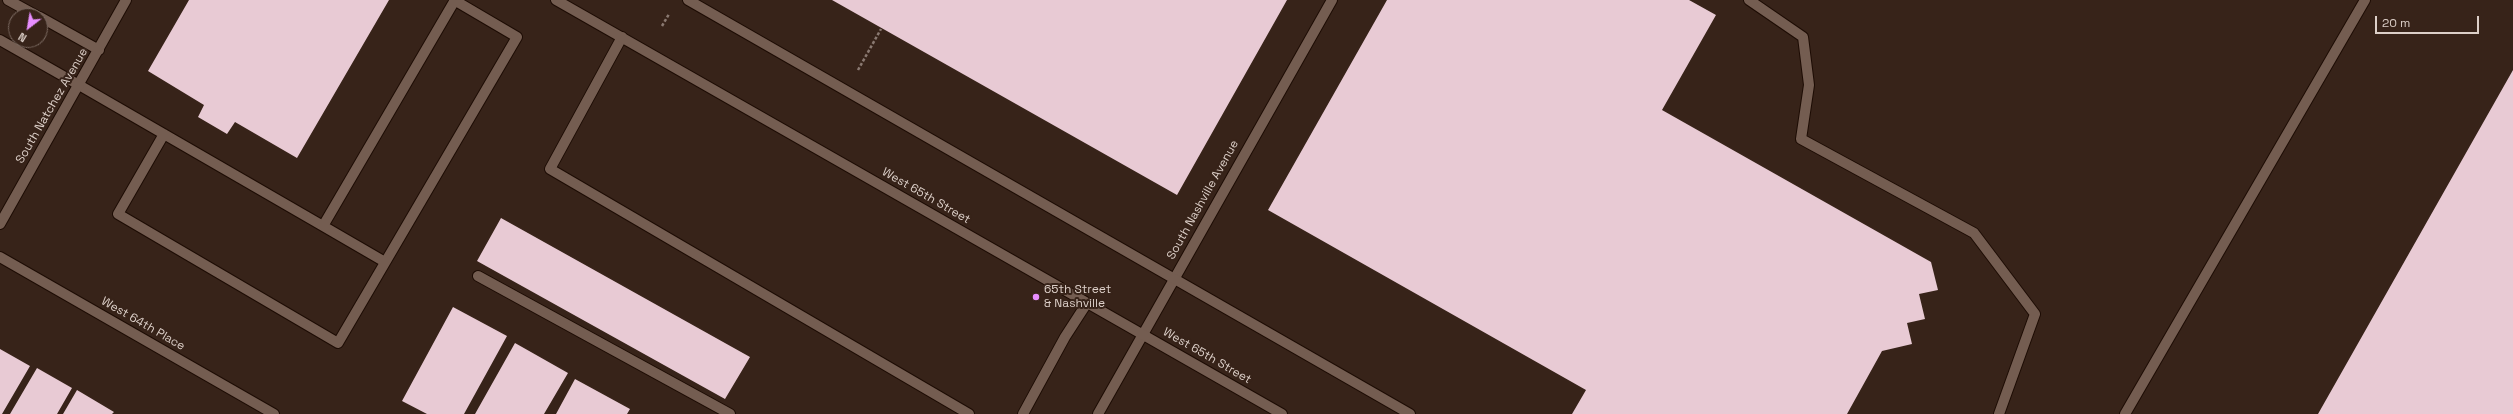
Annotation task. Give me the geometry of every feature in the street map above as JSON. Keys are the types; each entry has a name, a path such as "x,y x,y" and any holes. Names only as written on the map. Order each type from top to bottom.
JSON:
{"street":[{"path":"8,0 23,8"},
{"name":"South Natchez Avenue","path":"0,224 126,0"},
{"path":"164,134 118,214 338,343 517,37 455,0 323,226"},
{"name":"West 65th Street","path":"556,0 1282,414"},
{"path":"688,0 1410,414"},
{"name":"South Nashville Avenue","path":"1098,414 1332,0"},
{"path":"1748,0 1803,37 1809,85 1801,139 1974,233 2035,314 1999,414"},
{"path":"2125,414 2365,0"},
{"path":"48,22 99,50"},
{"path":"622,37 550,169 969,414"},
{"path":"0,40 385,262"},
{"name":"West 64th Place","path":"0,257 274,414"},
{"path":"478,276 730,414"},
{"path":"1023,414 1065,337 1086,303"}],"path":[{"path":"662,26 669,14"},
{"path":"856,72 881,29"}],"building":[{"path":"189,0 389,0 297,158 235,122 227,134 198,117 204,105 148,71"},
{"path":"832,0 1287,0 1177,195"},
{"path":"1387,0 1689,0 1716,15 1662,110 1931,262 1938,290 1919,294 1925,319 1907,323 1912,344 1882,351 1847,414 1572,414 1586,390 1268,210"},
{"path":"2513,70 2513,414 2318,414"},
{"path":"501,218 750,357 725,399 477,261"},
{"path":"453,307 507,336 464,414 427,414 402,401"},
{"path":"515,343 568,373 544,414 475,414"},
{"path":"0,349 30,366 2,414 0,414"},
{"path":"37,368 72,388 57,414 10,414"},
{"path":"575,379 630,409 627,414 556,414"},
{"path":"77,390 114,412 112,414 63,414"}],"place":[{"name":"65th Street & Nashville","path":"1036,297"}]}
